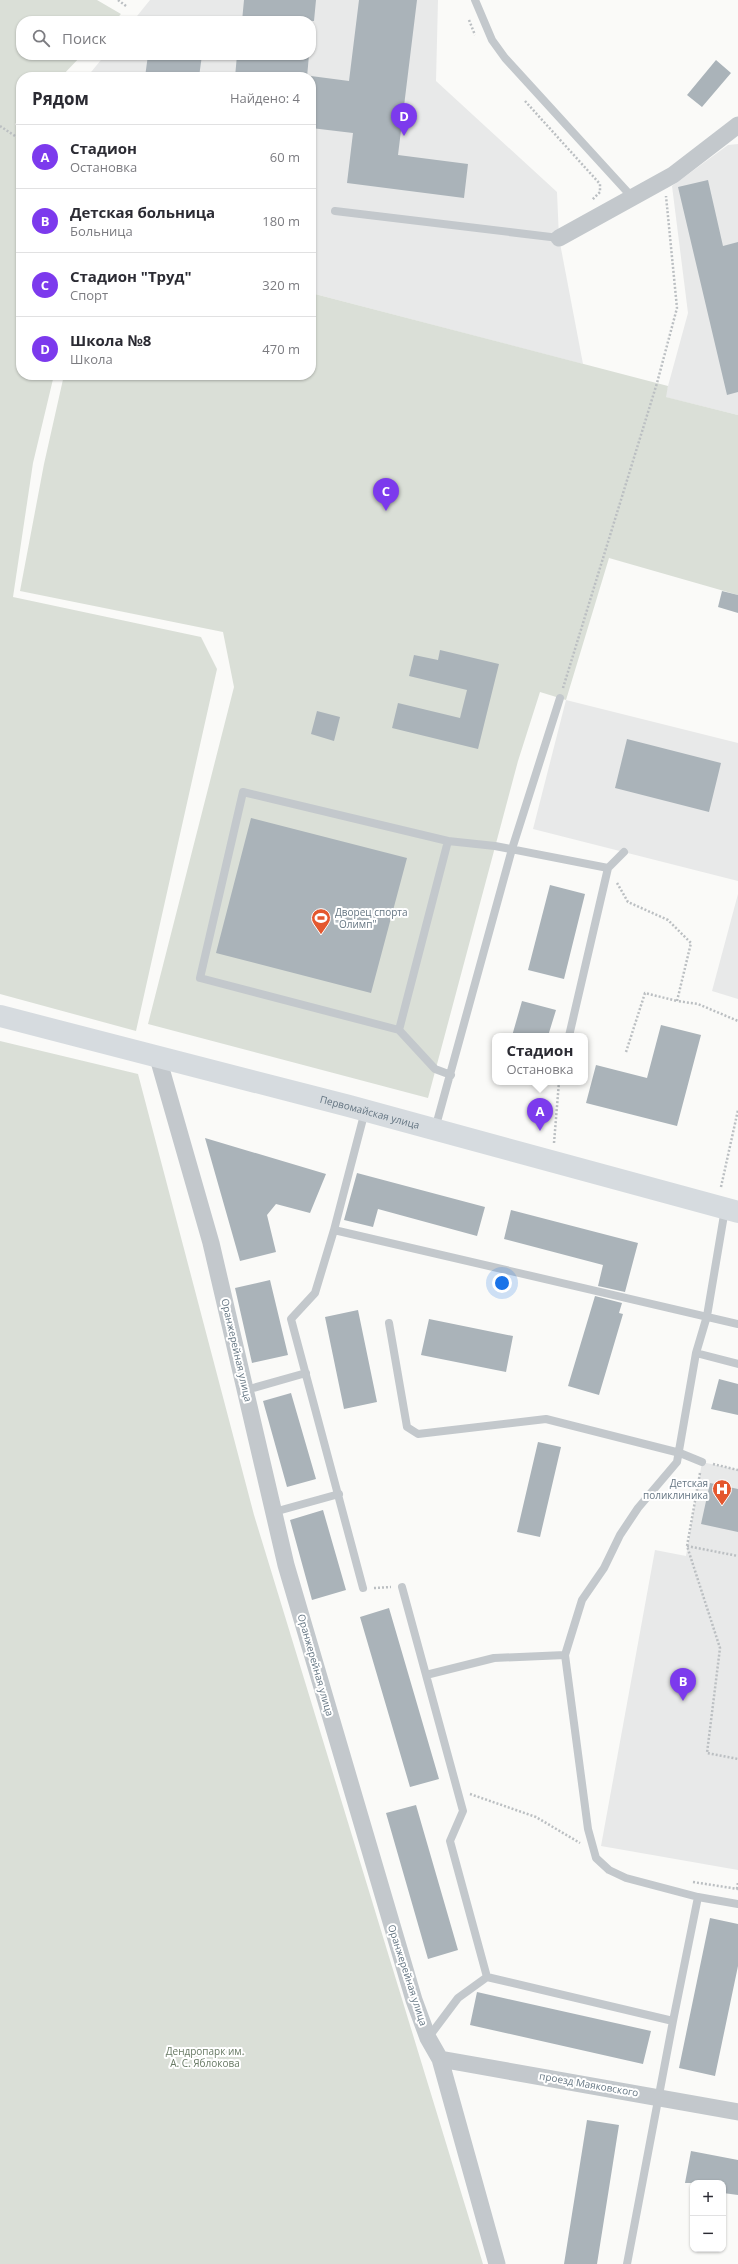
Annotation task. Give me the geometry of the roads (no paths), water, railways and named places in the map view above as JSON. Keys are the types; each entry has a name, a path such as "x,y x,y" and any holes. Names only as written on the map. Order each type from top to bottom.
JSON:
{"main road":[{"name":"Первомайская улица","path":"0,1016 158,1058 365,1110 732,1210"}],"street":[{"path":"559,238 664,180 738,125"},
{"name":"Оранжерейная улица","path":"158,1058 211,1243 289,1573 414,2000 428,2038 440,2059 497,2264"},
{"name":"проезд Маяковского","path":"440,2059 738,2112"}],"lane":[{"path":"475,0 492,40 505,58 632,197"},
{"path":"335,210 559,238"},
{"path":"435,1130 512,849 560,698"},
{"path":"451,1075 435,1069 399,1030 200,978 243,792 448,841 512,849 608,868"},
{"path":"399,1030 448,841"},
{"path":"570,1033 608,868 624,852"},
{"path":"363,1588 291,1319 315,1293 334,1230 365,1110"},
{"path":"732,1210 707,1316 696,1353 680,1454 677,1462 635,1513 620,1535 604,1568 582,1600 565,1655 588,1829 596,1858 609,1870 626,1878 698,1897 738,1904"},
{"path":"334,1230 738,1324"},
{"path":"389,1323 407,1427 418,1434 546,1419 680,1454 702,1462"},
{"path":"696,1353 738,1364"},
{"path":"246,1390 306,1373"},
{"path":"274,1512 339,1494"},
{"path":"402,1587 463,1811 450,1841 487,1978"},
{"path":"426,1675 494,1658 565,1655"},
{"path":"627,2264 698,1897"},
{"path":"428,2038 458,1998 487,1978 674,2021"}],"place":[{"name":"Школа №8","path":"404,136"},
{"name":"Стадион \"Труд\"","path":"386,511"},
{"name":"Дворец спорта \"Олимп\"","path":"321,935"},
{"name":"Стадион","path":"540,1131"},
{"name":"Детская поликлиника","path":"722,1506"},
{"name":"Детская больница","path":"683,1701"}],"park label":[{"name":"Дендропарк им. А. С. Яблокова","path":"205,2056"}]}
